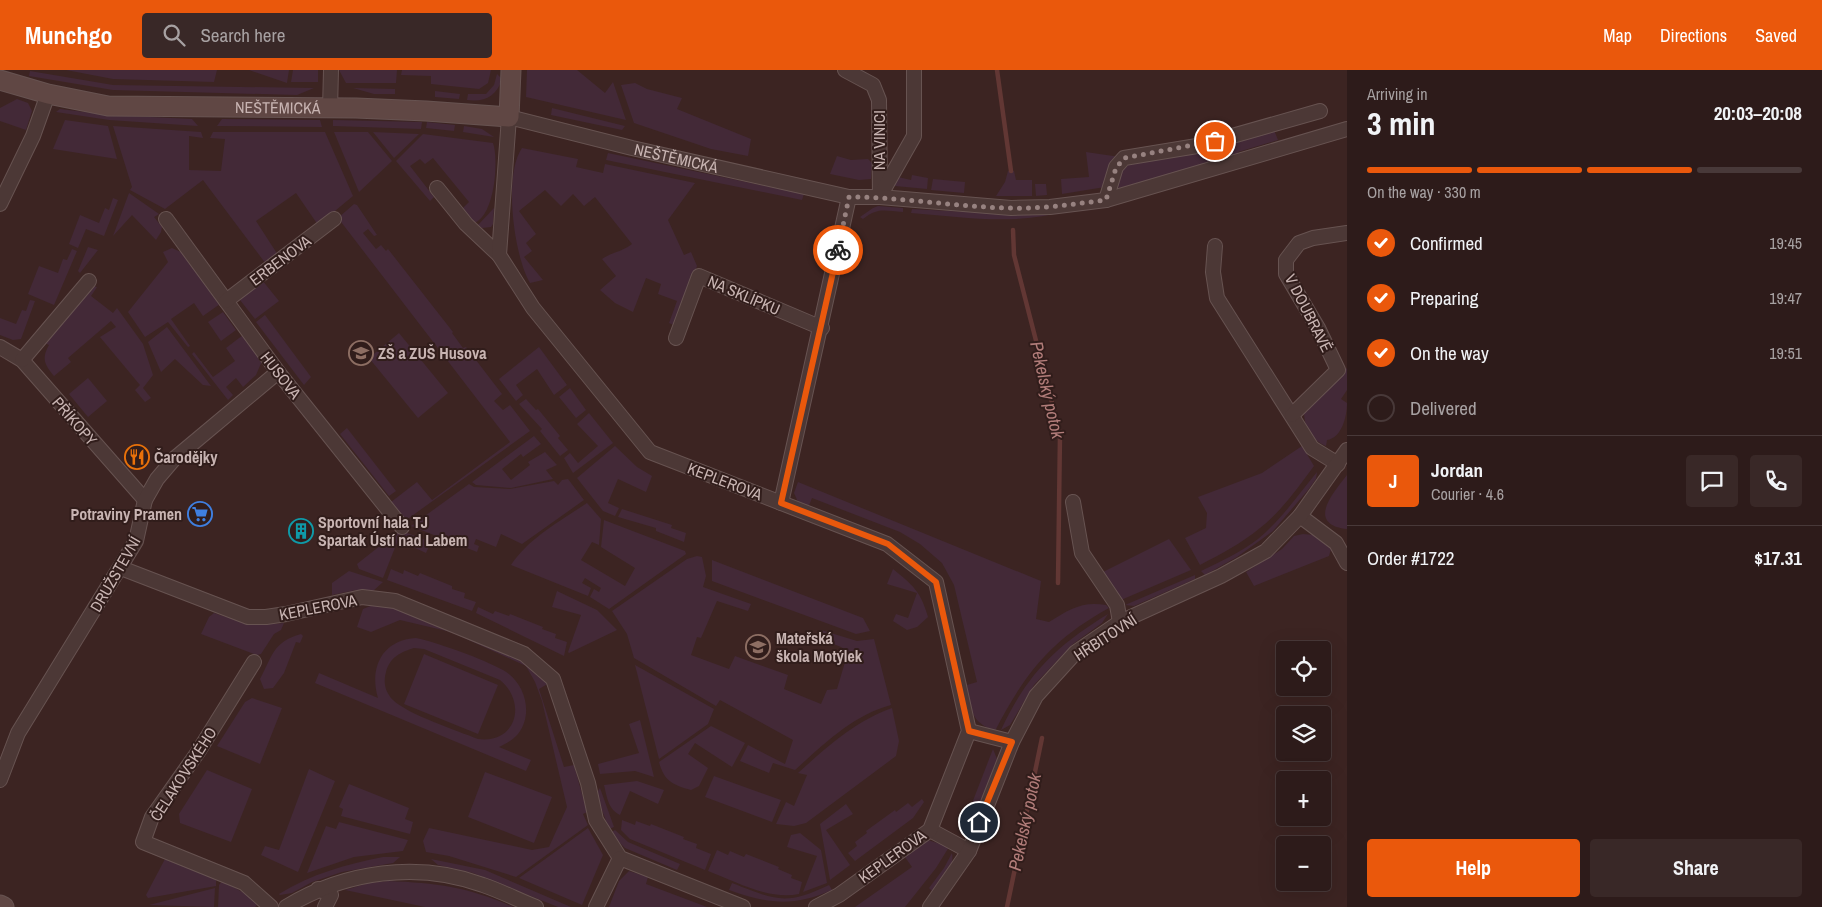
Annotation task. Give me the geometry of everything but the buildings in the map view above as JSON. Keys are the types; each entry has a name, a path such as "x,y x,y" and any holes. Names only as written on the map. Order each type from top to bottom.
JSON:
{"street":[{"path":"330,109 331,70"},
{"path":"498,256 511,70"},
{"name":"NA VINICI","path":"845,70 873,85 879,100 880,197"},
{"path":"880,197 914,136 914,70"},
{"name":"NEŠTĚMICKÁ","path":"0,80 48,94 108,106 426,110 508,117 632,148 849,197 880,197 1012,208 1050,207 1106,200 1347,129"},
{"path":"0,204 32,136 48,94"},
{"path":"1106,200 1116,168 1124,158 1197,146 1320,111"},
{"name":"KEPLEROVA","path":"437,188 466,224 498,256 533,308 650,452 888,544 936,582 969,731 930,830 839,895 816,907"},
{"path":"781,503 822,328 849,197"},
{"name":"HUSOVA","path":"166,219 278,372 402,527"},
{"name":"ERBENOVA","path":"226,301 334,219"},
{"name":"V DOUBRAVĚ","path":"1292,415 1338,370 1318,328 1286,274 1286,260 1299,243 1313,238 1347,233"},
{"path":"1215,246 1213,272 1217,298 1312,448 1338,464"},
{"name":"NA SKLÍPKU","path":"676,338 699,276 822,328"},
{"path":"22,360 89,281"},
{"name":"PŘÍKOPY","path":"0,347 22,360 145,500"},
{"name":"DRUŽSTEVNÍ","path":"0,780 18,733 136,541 145,500 157,479 174,459 278,372"},
{"name":"HŘBITOVNÍ","path":"932,906 969,851 1012,742 1036,696 1076,652 1120,622 1221,576 1266,551 1300,516 1347,450"},
{"path":"1073,502 1082,553 1118,605 1120,622"},
{"path":"1300,516 1336,543 1347,564"},
{"name":"KEPLEROVA","path":"120,568 248,617 279,615 362,597 395,601 524,654 553,679 588,783 596,820 620,858"},
{"name":"ČELAKOVSKÉHO","path":"254,662 198,752 152,817 143,842 244,883 271,907"},
{"path":"969,731 1012,742"},
{"path":"930,830 969,851"},
{"path":"596,907 620,858 743,907"},
{"path":"286,907 318,889 388,871 441,875 482,884 536,907"},
{"path":"318,889 331,894 325,907"},
{"path":"0,905 4,907"}],"shaded area":[{"path":"66,70 217,70 214,82 113,79"},
{"path":"249,70 289,70 287,83"},
{"path":"293,70 318,70 318,82 291,82"},
{"path":"339,70 397,70 396,83 346,83"},
{"path":"402,70 491,70 488,83 479,89 431,84 431,76 401,75"},
{"path":"527,70 577,70 605,93 613,82 626,120 526,97"},
{"path":"30,71 113,85 314,88 297,95 113,90 29,76"},
{"path":"497,74 502,79 493,94 484,99 467,100 468,94 486,94 494,85"},
{"path":"635,83 647,89 682,98 677,109 751,139 748,156 711,149 634,123 621,85"},
{"path":"353,88 395,89 395,94 374,94"},
{"path":"435,91 460,94 459,99 435,97"},
{"path":"17,99 28,103 32,111 26,130 0,121 0,108"},
{"path":"552,108 625,126 622,130 551,115"},
{"path":"60,109 110,115 192,119 198,126 109,120 56,112"},
{"path":"222,119 320,120 322,127 217,126"},
{"path":"65,120 108,126 117,159 53,149"},
{"path":"333,120 422,122 421,129 333,126"},
{"path":"427,122 455,125 454,131 426,128"},
{"path":"113,126 201,132 203,138 189,136 189,170 221,171 225,139 210,138 213,132 325,132 353,196 318,225 296,193 256,221 278,255 266,264 203,180 165,209 130,190 132,187"},
{"path":"464,126 482,129 494,137 463,132"},
{"path":"1274,130 1278,140 1238,152 1238,155 1119,188 1115,186 1119,169 1126,161"},
{"path":"334,132 368,132 392,161 359,192"},
{"path":"373,132 419,134 394,158"},
{"path":"423,134 493,143 496,162 494,187 487,210 474,223 461,210 469,202 433,158 425,164 420,159 410,166 434,197 430,201 396,161"},
{"path":"522,148 578,159 576,167 603,173 605,164 695,183 668,220 684,255 691,252 697,266 676,326 669,323 677,301 658,294 661,284 646,278 633,312 615,303 600,290 616,276 602,259 632,244 595,197 584,206 573,194 561,206 545,190 519,211 536,234 526,243 532,251 524,257 543,280 530,283 519,254 513,216 513,177 516,160"},
{"path":"1086,152 1120,157 1105,187 1062,194 1061,179 1089,177"},
{"path":"608,153 804,194 802,200 606,160"},
{"path":"837,156 851,160 868,159 872,163 871,179 859,180 830,174"},
{"path":"1008,171 1014,171 1016,180 1032,180 1032,196 996,196 1005,182"},
{"path":"912,175 928,178 927,189 895,186 894,181 898,177 911,180"},
{"path":"933,179 965,182 964,193 931,190"},
{"path":"1035,184 1046,184 1047,195 1036,196"},
{"path":"129,193 159,214 154,217 162,227 156,240 132,215 113,236"},
{"path":"113,198 118,200 104,236 86,229 78,248 69,244 80,215 99,223 105,208 109,210"},
{"path":"354,204 357,205 377,235 374,236 368,229 363,233 376,249 381,245 386,251 388,249 453,332 463,348 466,347 502,394 494,401 503,410 510,405 530,431 409,518 403,518 391,502 417,482 432,500 510,442 338,218"},
{"path":"878,206 903,208 903,212 878,211 863,219 860,217"},
{"path":"494,208 493,224 491,227 482,228 478,225"},
{"path":"912,209 1006,214 1065,211 1027,218 989,219 911,213"},
{"path":"88,247 98,250 80,273 78,271"},
{"path":"172,248 181,252 220,304 203,316 194,303 171,319 190,346 188,347 168,322 145,337 128,312 168,262 163,252"},
{"path":"72,249 77,251 54,305 28,294 39,266 58,273 63,259 67,260"},
{"path":"262,280 279,301 255,319 240,300 241,296"},
{"path":"93,286 97,287 91,296 113,313 117,308 143,344 153,375 143,388 151,398 145,402 135,390 140,385 100,337 116,327 111,321 68,358 71,362 54,376 46,365 45,354 49,345 45,343"},
{"path":"30,300 35,301 21,339 13,340 0,335 0,318 16,324 22,310 26,311"},
{"path":"223,312 236,330 221,341 208,322"},
{"path":"265,315 311,377 304,385 256,322"},
{"path":"167,327 211,386 203,385 175,359 161,372 148,342"},
{"path":"399,333 448,393 418,418 369,358"},
{"path":"243,335 262,361 256,375 243,387 236,378 226,387 233,395 228,400 192,354 194,352 213,377 235,361 226,348"},
{"path":"539,347 567,385 554,395 537,369 516,385 523,395 516,401 499,379"},
{"path":"1347,368 1347,390 1341,399 1347,403 1345,420 1340,431 1327,440 1326,446 1312,437 1305,423 1304,412"},
{"path":"88,378 107,401 88,417 69,394"},
{"path":"570,388 586,410 576,418 559,397"},
{"path":"526,399 536,410 538,409 560,436 558,438 568,450 560,456 540,431 542,429 519,404"},
{"path":"589,413 613,443 573,473 564,458 570,453 578,463 598,446 577,424"},
{"path":"347,428 396,491 389,496 340,434"},
{"path":"534,436 541,444 523,457 521,454 502,469 511,480 530,465 528,462 545,452 557,465 546,470 553,479 511,488 476,485 472,482"},
{"path":"615,446 637,467 652,476 646,492 618,479 608,503 619,508 615,516 603,511 577,478"},
{"path":"1302,446 1314,466 1283,506 1246,539 1200,565 1185,538 1206,528 1207,513 1198,497 1262,473"},
{"path":"1317,472 1316,479 1308,490 1273,531 1237,557 1205,575 1201,571 1238,552 1258,539 1282,516"},
{"path":"1347,475 1347,529 1334,526 1327,521 1325,514 1330,498"},
{"path":"568,479 584,500 522,544 501,534 496,547 476,539 474,544 479,546 477,552 411,526 469,484 474,487 510,489 554,481 558,485 562,480"},
{"path":"798,482 1041,581 1036,619 1049,622 1083,605 1098,604 1106,605 1109,608 1071,633 1042,660 1017,692 995,731 980,723 971,708 967,685 977,682 954,585 942,563 920,544 900,532 812,498 808,508 798,502 794,493"},
{"path":"587,503 601,519 599,545 592,542 581,560 625,586 635,568 601,547 604,520 685,551 686,554 609,609 590,597 594,589 599,592 601,588 585,578 582,583 591,588 588,596 511,565 536,538"},
{"path":"622,509 672,525 671,528 686,533 684,542 656,531 656,528 618,517"},
{"path":"402,531 431,542 426,553 398,540 383,578 359,569 357,564 395,534"},
{"path":"1303,534 1314,535 1331,549 1329,556 1254,586 1246,572 1282,549 1294,536"},
{"path":"1169,539 1191,570 1121,600 1103,572"},
{"path":"697,556 702,557 706,576 703,587 751,604 748,611 717,601 701,638 697,637 691,655 729,669 735,656 788,675 784,689 821,704 827,690 837,689 848,652 841,647 818,638 821,630 857,641 874,639 891,705 852,723 795,770 773,763 769,773 740,761 748,745 785,764 793,740 720,700 716,706 634,658 627,634 612,611 687,559"},
{"path":"712,560 863,618 870,631 856,634 712,581"},
{"path":"391,569 403,574 404,570 418,576 420,573 452,586 452,589 465,593 464,598 476,602 472,611 387,580"},
{"path":"893,569 911,585 919,595 922,601 928,617 917,627 907,630 893,621 896,614 908,618 917,593 887,584"},
{"path":"349,571 383,582 373,591 356,590 332,595 332,583"},
{"path":"1195,575 1195,579 1134,606 1125,605"},
{"path":"557,591 597,610 617,630 569,653 581,615 552,607"},
{"path":"373,605 398,608 517,657 549,683 539,689 564,767 574,765 587,812 583,814 588,825 516,877 449,856 426,852 423,841 429,828 532,850 549,847 567,807 542,701 535,682 526,666 451,632 400,620 371,632 357,627 363,609"},
{"path":"478,607 493,614 495,611 509,616 510,614 556,634 555,638 567,642 564,656 476,613"},
{"path":"214,613 248,622 265,624 284,623 281,630 274,634 261,654 257,655 201,634 209,617"},
{"path":"1108,614 1102,623 1073,644 1034,685 1010,725 1001,730 1021,693 1045,663 1073,638"},
{"path":"301,634 303,636 300,643 296,642 284,673 273,688 264,689 260,679 275,650 285,641"},
{"path":"416,638 448,647 484,661 511,675 522,690 525,699 526,717 518,734 499,747 531,760 526,771 315,683 319,673 378,698 375,676 377,666 387,650 394,644","holes":["414,648 424,649 500,680 508,689 513,699 515,710 514,720 502,735 491,739 478,739 409,711 393,700 386,690 385,683 386,672 390,662 405,651"]},
{"path":"424,654 498,685 478,734 404,704"},
{"path":"635,665 714,709 708,724 659,759"},
{"path":"252,698 282,708 260,764 217,746 245,702"},
{"path":"892,708 899,741 896,756 806,823 794,826 776,824 786,802 794,806 807,775 798,773 854,727"},
{"path":"640,720 654,777 635,771 600,774 598,764 639,753 629,724"},
{"path":"711,726 745,743 732,767 695,743 688,754 708,768 699,786 691,790 670,781 664,774 659,762"},
{"path":"993,749 997,759 976,813 969,811"},
{"path":"309,769 335,781 298,872 261,855 265,846 279,850"},
{"path":"207,770 252,789 231,842 180,823 179,814"},
{"path":"485,772 552,797 534,843 468,817"},
{"path":"714,776 781,800 772,822 705,797"},
{"path":"637,781 664,790 658,804 630,791 620,815 610,806 604,785"},
{"path":"349,784 409,808 405,819 413,822 410,834 341,816 343,809 339,807"},
{"path":"600,788 614,827 609,829 596,794"},
{"path":"922,799 924,802 913,818 855,861 848,853 857,846 855,842 867,833 866,831 895,810 896,812 908,803 912,807"},
{"path":"846,804 853,814 826,830 850,865 830,880 820,824"},
{"path":"622,820 635,825 636,821 650,826 651,824 697,844 696,848 711,854 705,870 630,839 621,830"},
{"path":"339,822 408,840 403,851 354,857 307,873 326,826 336,829"},
{"path":"588,828 603,855 582,905 519,878"},
{"path":"615,830 628,842 680,864 677,870 625,848 610,833"},
{"path":"800,833 821,850 827,883 803,892 817,856 787,847 791,835"},
{"path":"928,840 949,847 936,868 905,907 855,907 912,867 905,857"},
{"path":"717,850 728,855 730,851 744,857 746,854 779,867 778,869 792,875 791,878 802,882 799,894 787,895 764,892 741,885 708,871"},
{"path":"952,853 950,869 933,892 929,888 944,868"},
{"path":"383,857 400,857 393,863 342,872 312,882 292,893 279,894 304,881 330,871"},
{"path":"165,859 216,879 216,886 148,898 146,895"},
{"path":"431,859 485,870 571,907 558,907 473,873 438,865"},
{"path":"629,871 648,877 646,884 707,907 609,907 619,881"},
{"path":"222,881 248,895 257,905 255,907 218,907 219,885"},
{"path":"388,881 452,887 482,895 513,907 425,907 345,890 369,883"},
{"path":"732,883 770,897 780,898 801,896 829,885 832,890 805,899 781,902 743,895 729,890"},
{"path":"215,888 214,907 149,905"}],"waterway":[{"name":"Pekelský potok","path":"997,70 1011,171"},
{"name":"Pekelský potok","path":"1013,230 1014,255 1060,434 1058,583"},
{"name":"Pekelský potok","path":"1007,907 1042,738"}],"way so far":[{"path":"838,250 849,197 880,197 979,207 1012,208 1050,207 1106,200 1116,168 1124,158 1197,146 1215,141"}],"place":[{"name":"ZŠ a ZUŠ Husova","path":"361,353"},
{"name":"Čarodějky","path":"137,457"},
{"name":"Potraviny Pramen","path":"200,514"},
{"name":"Sportovní hala TJ Spartak Ústí nad Labem","path":"301,531"},
{"name":"Mateřská škola Motýlek","path":"758,647"}],"route":[{"path":"838,250 822,328 781,503 888,544 936,582 969,731 1012,742 979,822"}]}
